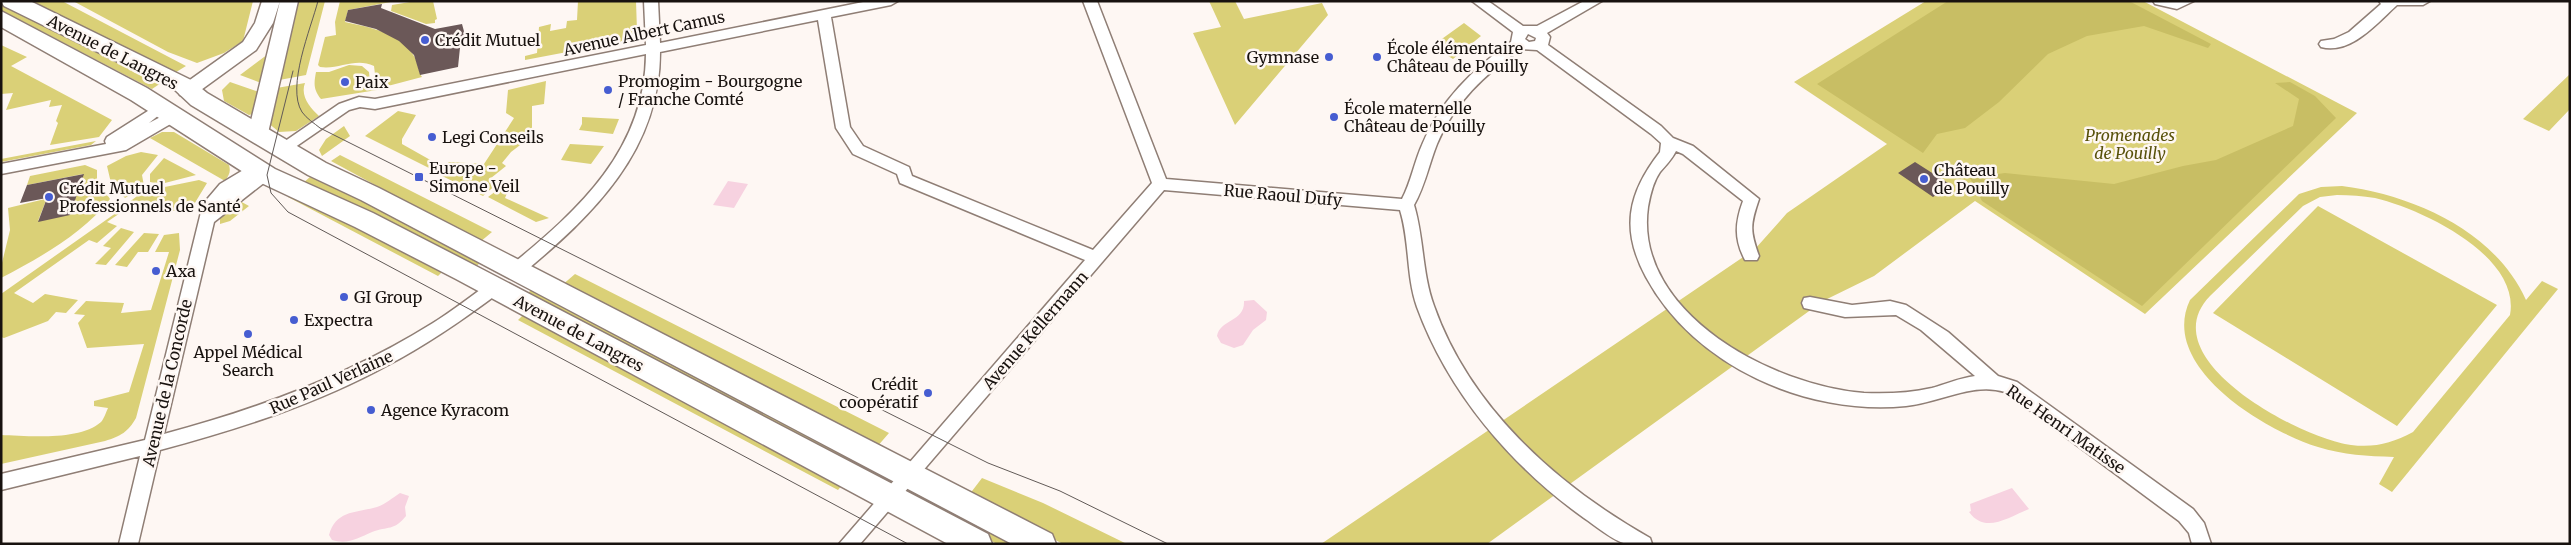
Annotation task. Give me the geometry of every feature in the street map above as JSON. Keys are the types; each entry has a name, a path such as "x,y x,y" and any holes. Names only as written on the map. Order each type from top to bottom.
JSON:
{"main road":[{"name":"Avenue de Langres","path":"12,1 171,79 193,95 317,169 370,194 1041,544"},
{"name":"Avenue de Langres","path":"1,18 168,111 261,171 364,220 976,544"},
{"path":"168,111 193,95"},
{"path":"261,171 288,151"}],"street":[{"path":"193,95 250,46 264,24 271,1"},
{"path":"258,133 289,1"},
{"path":"516,270 557,236 618,165 634,140 645,113 650,91 653,48 651,1"},
{"name":"Avenue Albert Camus","path":"288,151 375,104 468,87 890,1"},
{"path":"1090,1 1160,184"},
{"path":"1479,1 1520,37"},
{"path":"1538,38 1595,1"},
{"path":"2160,1 2177,5 2187,1"},
{"path":"2386,1 2423,1"},
{"path":"2326,44 2335,44 2348,40 2392,2"},
{"path":"824,15 843,128 858,150 904,171 905,179 1098,258"},
{"path":"193,95 254,62 281,30"},
{"path":"1643,544 1624,534 1550,480 1506,438 1482,408 1453,365 1426,306 1417,276 1412,225 1406,205 1413,195 1430,142 1444,116 1475,78 1529,30 1656,130 1668,142 1688,150 1751,199 1743,222 1743,232 1751,256"},
{"path":"1,169 120,146 168,111"},
{"name":"Rue Henri Matisse","path":"1668,142 1668,152 1652,172 1644,192 1638,232 1643,254 1653,279 1673,307 1703,338 1730,356 1765,374 1832,397 1897,401 1930,395 1974,382 1991,380 2011,387 2186,515 2197,529 2202,543"},
{"name":"Avenue de la Concorde","path":"128,544 153,447 205,222 261,171"},
{"name":"Rue Raoul Dufy","path":"1160,184 1406,205"},
{"name":"Avenue Kellermann","path":"908,475 1098,258 1160,184"},
{"name":"Rue Paul Verlaine","path":"1,482 153,447 246,418 346,378 421,339 469,308 494,288"},
{"path":"1810,303 1843,311 1868,311 1888,307 1907,312 1966,355 1991,380"},
{"path":"848,544 908,475"}],"green space":[{"path":"29,1 62,1 186,66 173,74"},
{"path":"73,1 253,1 243,41 224,53 197,63 168,52"},
{"path":"295,1 325,1 306,75 274,81"},
{"path":"340,1 396,1 348,10 345,22 383,32 401,41 414,56 422,77 384,87 376,82 374,66 354,63 334,67 320,67 318,65 325,37 336,35 335,22"},
{"path":"416,1 433,1 437,19 435,23 426,24 391,11 392,5"},
{"path":"578,1 636,1 637,31 625,41 525,60 525,56 537,53 539,27 551,24 550,31 566,28 567,21 577,20"},
{"path":"1209,1 1235,1 1244,19 1322,3 1328,15 1235,125 1193,33 1221,27"},
{"name":"Promenades de Pouilly","path":"1926,1 2143,1 2357,113 2145,314 1975,201 1874,276 1823,301 1487,544 1321,544 1755,249 1787,213 1887,144 1794,82"},
{"path":"1,3 161,83 152,89 1,10"},
{"path":"1464,23 1481,36 1453,59 1432,46"},
{"path":"1,45 27,57 11,66 112,120 99,137 50,145 62,105 49,107 51,100 6,110 13,93 1,94"},
{"path":"268,54 261,83 240,75"},
{"path":"349,65 362,66 369,72 370,82 377,90 321,99 315,86 316,72 329,72"},
{"path":"2570,74 2570,109 2549,131 2523,119"},
{"path":"546,81 544,104 532,106 532,136 511,152 502,163 506,166 491,178 498,183 483,196 438,174 449,162 484,164 514,118 506,113 508,90"},
{"path":"230,82 259,92 253,114 249,115 224,101 222,90"},
{"path":"305,83 305,97 309,105 319,116 296,131 279,132 267,122 271,89"},
{"path":"398,111 416,115 402,139 402,144 441,166 435,171 365,136"},
{"path":"582,117 619,119 613,134 579,130 582,124"},
{"path":"344,126 350,136 322,156 319,150 326,139"},
{"path":"162,132 174,132 229,165 230,170 225,181 150,138"},
{"path":"96,141 91,145 1,162 1,159"},
{"path":"570,144 604,146 591,164 561,160"},
{"path":"141,152 158,155 142,175 144,186 125,198 111,183 107,166 126,156"},
{"path":"340,155 492,232 480,242 331,161"},
{"path":"164,158 196,175 161,184 150,182 150,174"},
{"path":"85,165 97,170 97,179 110,199 99,212 74,234 1,278 1,267 10,230 8,208 49,198 38,221 83,174 27,185 30,176"},
{"path":"310,177 370,204 480,263 473,269 303,183"},
{"path":"199,180 207,183 190,211 158,211 128,203 149,187 155,189"},
{"path":"2342,186 2369,191 2396,198 2449,220 2473,236 2494,254 2512,276 2526,300 2542,281 2558,289 2392,492 2379,484 2394,457 2356,455 2328,450 2296,439 2272,427 2222,393 2203,372 2189,349 2184,325 2190,300 2299,194 2321,187","holes":["2337,195 2375,198 2395,204 2441,224 2464,238 2485,255 2500,273 2509,293 2510,315 2413,432 2390,442 2376,445 2351,445 2328,439 2300,428 2269,412 2239,392 2215,369 2199,345 2197,320 2210,296 2303,206 2320,197"]},
{"path":"500,188 508,191 505,198 549,218 536,222 488,197"},
{"path":"290,196 443,271 438,276 288,197"},
{"path":"238,200 249,206 230,221 220,224 220,216"},
{"path":"2318,206 2497,305 2397,426 2213,313"},
{"path":"123,208 126,209 107,222 117,226 97,243 89,240 14,293 33,303 45,294 78,300 66,313 56,312 48,321 4,338 1,337 1,294"},
{"path":"121,228 134,232 106,265 95,264 111,248 103,246"},
{"path":"144,233 159,234 148,252 138,252 127,267 115,265"},
{"path":"179,233 180,250 136,418 130,427 120,435 105,441 1,464 1,435 67,435 92,428 101,422 108,408 94,406 94,401 129,392 144,344 87,348 78,323 85,315 74,314 86,301 124,303 121,313 151,310 169,252 155,252 164,235"},
{"path":"575,274 889,433 876,448 561,286"},
{"path":"532,289 864,462 857,469 525,296"},
{"path":"523,315 843,484 838,490 518,320"},
{"path":"982,478 1043,503 1127,544 1063,544 969,495"},
{"path":"942,504 1020,544 997,544 936,511"}],"shaded area":[{"path":"1948,1 2129,1 2211,44 2208,48 2144,26 2087,36 2048,54 1999,102 1965,128 1937,134 1923,153 1817,84"},
{"path":"2290,82 2315,96 2336,118 2142,306 1982,201 1970,178 2005,173 2114,184 2183,166 2216,160 2293,126 2299,99 2275,83"},
{"path":"728,181 748,184 734,208 713,205"},
{"path":"1254,300 1267,312 1266,320 1253,330 1243,345 1234,348 1221,343 1217,336 1219,330 1241,313 1244,301"},
{"path":"2012,488 2029,509 2005,520 1989,523 1975,519 1969,512 1971,511 1970,504"},
{"path":"400,493 409,496 405,507 406,516 398,524 353,540 343,542 332,540 329,535 336,521 348,514 380,506"}],"building":[{"name":"Crédit Mutuel","path":"382,4 381,8 435,29 462,24 465,35 461,38 458,67 420,75 414,55 399,41 376,29 345,21 348,10"},
{"name":"Château de Pouilly","path":"1915,162 1951,185 1933,197 1898,173"},
{"name":"Crédit Mutuel Professionnels de Santé","path":"84,174 70,215 38,222 47,198 20,203 27,185"}],"tram line":[{"path":"318,1 301,57 297,88 298,101 302,112 320,128 988,463 1060,491 1168,544"},
{"path":"293,71 267,175 271,193 288,212 908,544"}],"place":[{"name":"Crédit Mutuel","path":"425,40"},
{"name":"Gymnase","path":"1329,57"},
{"name":"École élémentaire Château de Pouilly","path":"1377,57"},
{"name":"Paix","path":"345,82"},
{"name":"Promogim - Bourgogne / Franche Comté","path":"608,90"},
{"name":"École maternelle Château de Pouilly","path":"1334,117"},
{"name":"Legi Conseils","path":"432,137"},
{"name":"Europe - Simone Veil","path":"419,177"},
{"name":"Château de Pouilly","path":"1924,179"},
{"name":"Crédit Mutuel Professionnels de Santé","path":"49,197"},
{"name":"Axa","path":"156,271"},
{"name":"GI Group","path":"344,297"},
{"name":"Expectra","path":"294,320"},
{"name":"Appel Médical Search","path":"248,334"},
{"name":"Crédit coopératif","path":"928,393"},
{"name":"Agence Kyracom","path":"371,410"}]}
